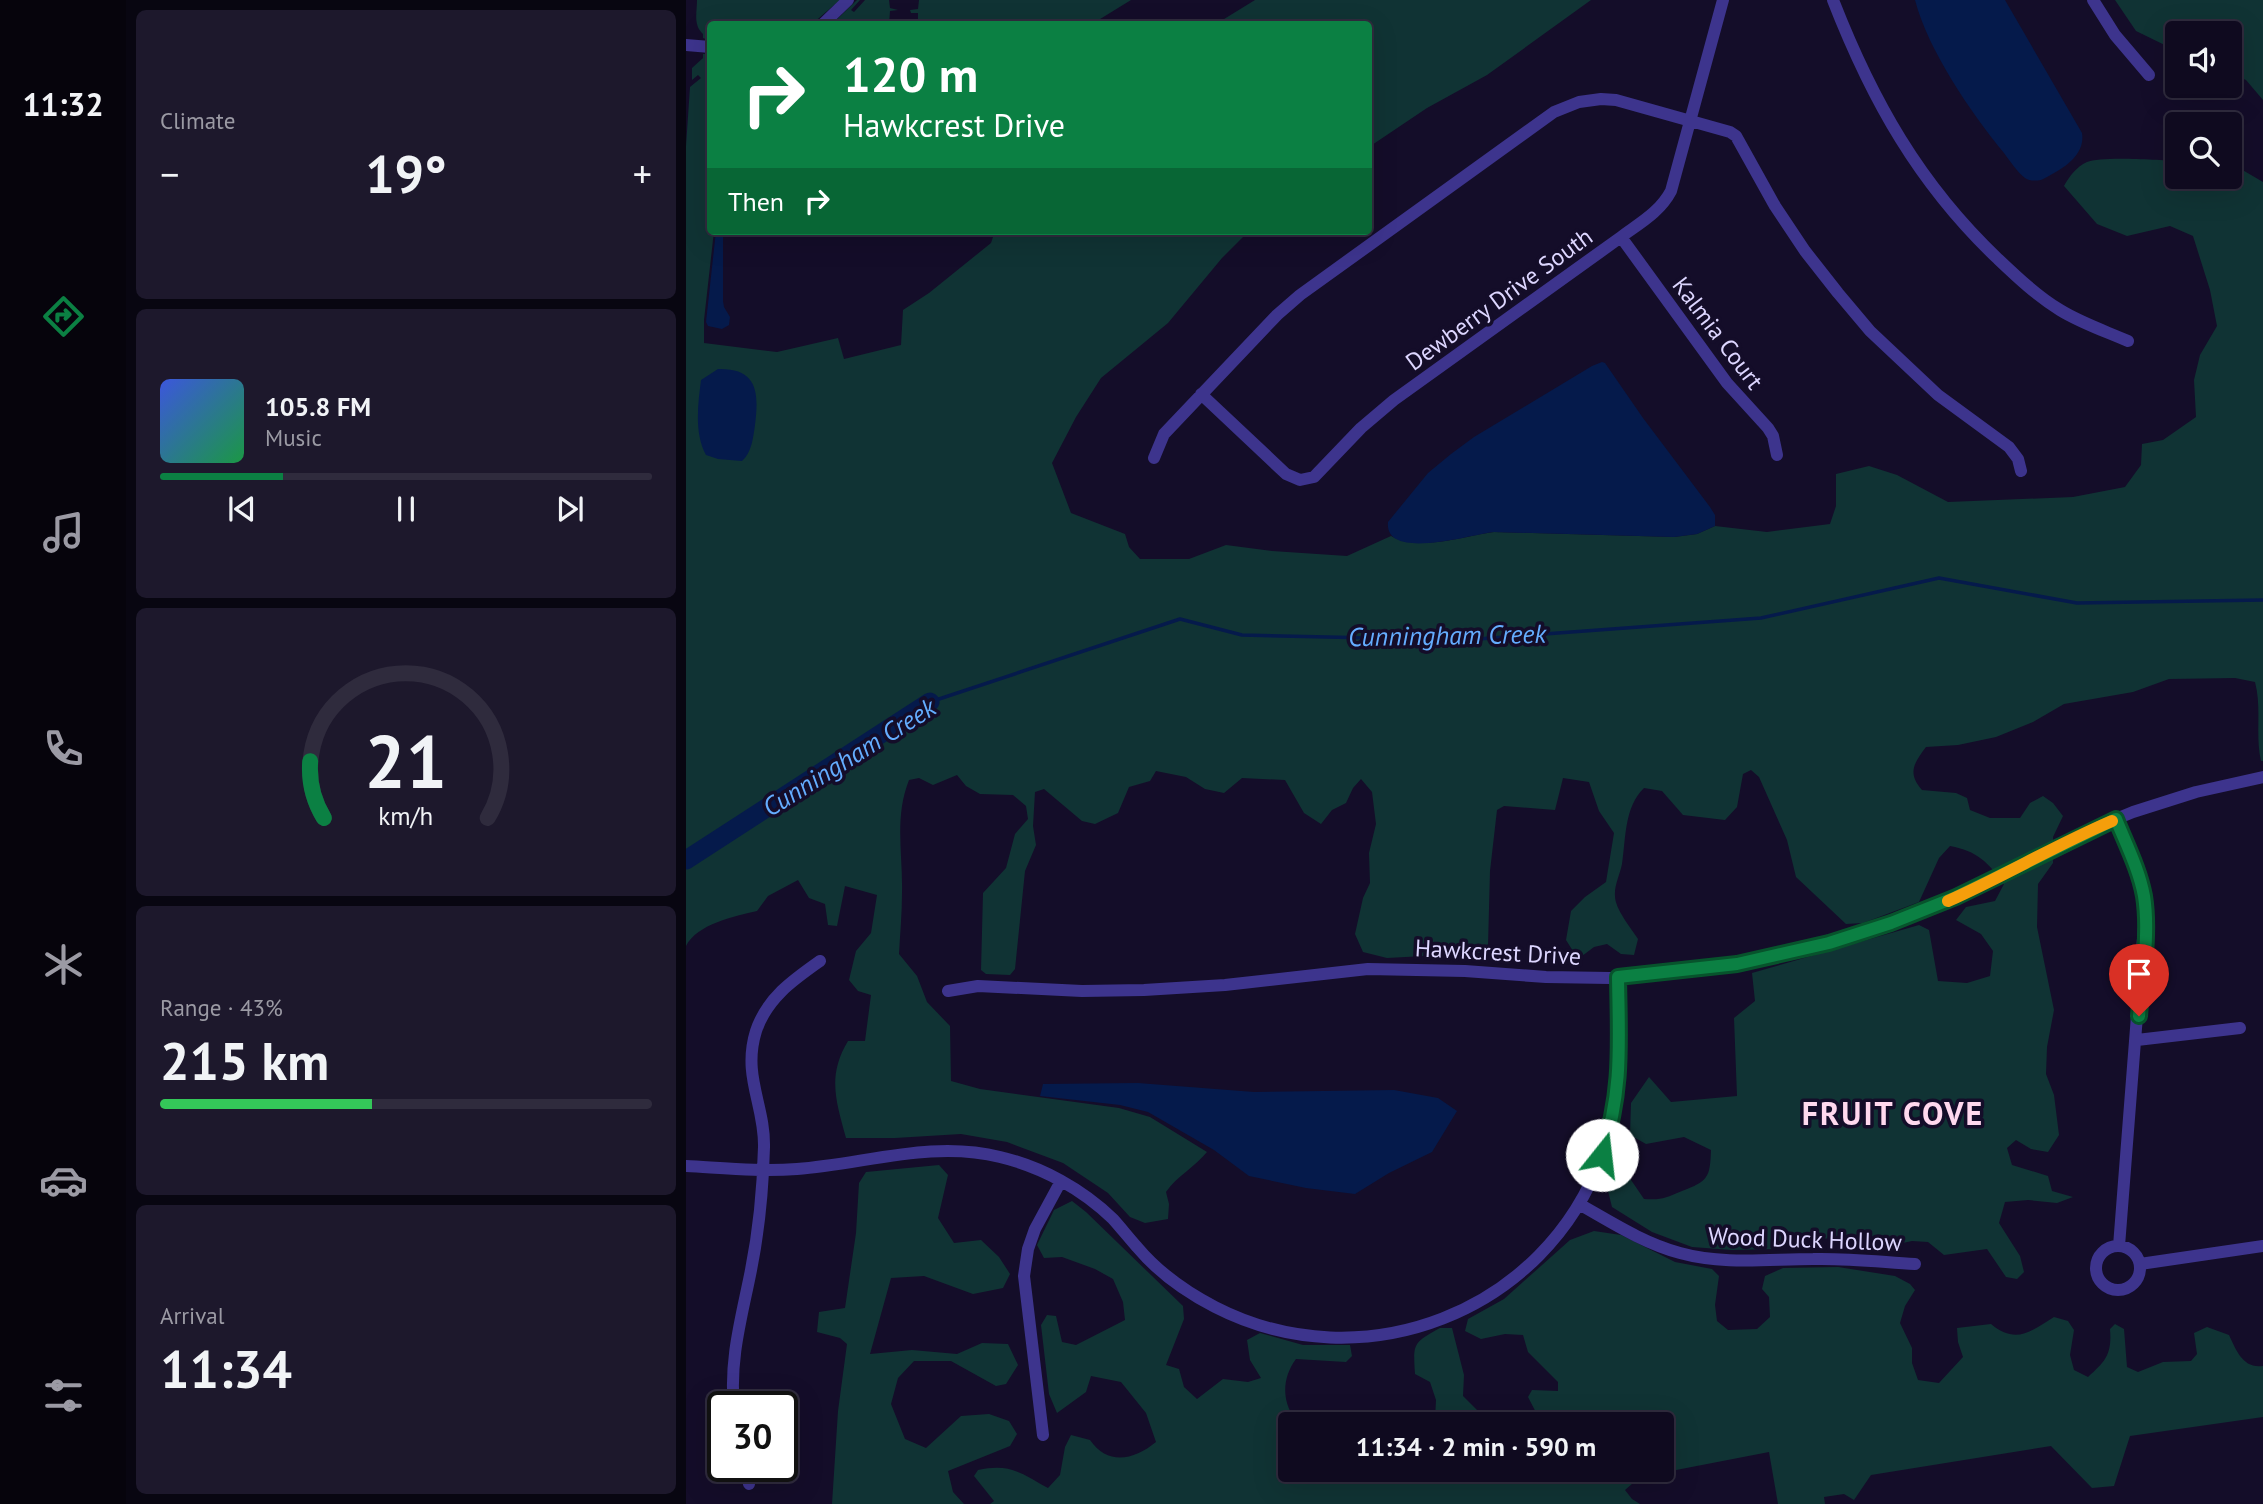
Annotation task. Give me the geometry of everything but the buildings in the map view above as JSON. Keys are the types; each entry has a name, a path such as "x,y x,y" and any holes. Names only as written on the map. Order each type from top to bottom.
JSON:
{"street":[{"path":"826,21 848,0"},
{"name":"Dewberry Drive South","path":"1201,394 1286,474 1300,480 1314,477 1361,428 1394,400 1621,237 1666,201 1723,0"},
{"path":"1833,0 1861,68 1892,127 1957,216 2003,264 2042,297 2080,321 2128,341"},
{"path":"2092,0 2115,34 2149,75"},
{"path":"686,45 707,47"},
{"path":"1154,458 1164,434 1276,315 1300,295 1554,112 1579,102 1609,100 1691,120 1736,136 1775,206 1805,251 1870,331 1938,395 2009,447 2018,459 2021,471"},
{"name":"Kalmia Court","path":"1621,237 1727,383 1768,428 1773,436 1777,455"},
{"name":"Hawkcrest Drive","path":"948,991 978,986 1082,991 1144,990 1225,985 1368,969 1452,970 1546,977 1618,977 1737,964 1829,943 1903,919 1969,892 2087,831 2116,819 2196,792 2263,777"},
{"path":"2116,819 2144,897 2145,940 2119,1246"},
{"path":"733,1391 735,1345 757,1238 764,1145 763,1126 752,1076 753,1042 764,1014 775,997 820,961"},
{"path":"686,1166 762,1171 827,1166 906,1153 954,1151 1001,1157 1061,1181 1097,1205 1152,1264 1214,1307 1257,1325 1300,1335 1365,1338 1403,1332 1443,1320 1504,1286 1526,1268 1552,1240 1579,1204 1602,1155 1615,1110 1620,1059 1618,977"},
{"path":"2137,1040 2240,1028"},
{"path":"1043,1435 1024,1276 1028,1249 1035,1229 1061,1181"},
{"name":"Wood Duck Hollow","path":"1579,1204 1636,1236 1664,1248 1700,1258 1729,1261 1842,1259 1915,1264"},
{"path":"2119,1246 2133,1252 2140,1264 2134,1282 2129,1287 2116,1289 2102,1282 2096,1266 2098,1258 2106,1248 2119,1246"},
{"path":"2140,1264 2263,1246"}],"green space":[{"path":"697,0 840,0 816,21 707,21 707,40 703,38 696,19"},
{"path":"857,0 860,0 851,10 854,12 865,0 889,0 890,8 898,10 890,11 889,21 835,21"},
{"path":"919,0 1131,0 1097,21 918,21 918,13 911,13 910,10 918,9"},
{"path":"1255,0 1591,0 1487,75 1427,108 1372,145 1372,21 1221,21"},
{"path":"2115,0 2263,0 2263,100 2242,78 2242,21 2165,21 2165,45 2136,31"},
{"path":"703,54 707,54 707,235 714,235 704,343 777,352 838,338 844,359 901,345 903,310 929,293 991,243 994,235 1245,235 1222,258 1168,323 1101,378 1076,417 1052,463 1071,513 1125,534 1129,547 1140,559 1189,559 1226,545 1347,556 1391,536 1414,543 1494,532 1674,537 1697,534 1715,526 1767,532 1830,524 1836,506 1836,474 1869,466 1897,475 1948,502 2073,497 2125,487 2141,465 2142,444 2163,440 2196,417 2194,380 2200,355 2217,326 2210,290 2193,236 2170,226 2127,236 2097,224 2064,186 2073,172 2087,162 2117,159 2165,161 2165,189 2242,189 2242,170 2263,182 2263,761 2259,751 2255,682 2235,678 2169,679 2133,692 2064,704 2033,722 1996,737 1958,745 1926,747 1914,768 1917,784 1922,790 1956,793 1967,798 1970,810 1990,818 2020,818 2030,803 2043,796 2053,803 2063,816 2053,837 2053,863 2038,884 2037,927 2054,1010 2047,1047 2046,1074 2054,1095 2059,1135 2048,1152 2031,1149 2016,1140 2007,1148 2012,1165 2048,1176 2052,1191 2073,1197 2057,1203 2028,1200 2005,1202 1999,1223 2020,1256 2024,1272 2017,1279 2006,1277 1987,1249 1944,1255 1928,1242 1912,1241 1870,1250 1849,1239 1806,1238 1778,1249 1692,1247 1652,1232 1612,1207 1607,1187 1616,1176 1629,1177 1644,1199 1660,1199 1672,1195 1706,1177 1710,1167 1711,1150 1684,1137 1646,1144 1630,1135 1631,1103 1649,1077 1671,1102 1737,1096 1734,1018 1755,1001 1752,973 1919,925 1929,930 1938,981 1967,983 1990,976 1993,951 1981,934 1956,920 1966,907 1995,901 2004,884 1993,869 1975,854 1950,846 1939,858 1919,902 1863,923 1846,924 1796,877 1787,840 1759,777 1751,770 1743,774 1737,807 1725,820 1683,815 1662,791 1644,788 1629,814 1615,892 1620,912 1638,939 1634,955 1621,954 1607,944 1594,947 1578,959 1566,940 1571,911 1606,882 1614,833 1599,811 1589,782 1563,778 1555,810 1504,806 1497,810 1490,871 1488,946 1480,953 1387,958 1363,952 1355,934 1363,898 1370,883 1369,853 1376,824 1372,792 1361,779 1346,803 1332,810 1321,824 1304,813 1285,780 1242,778 1224,793 1205,789 1186,777 1156,771 1150,781 1129,787 1118,813 1095,824 1082,821 1044,789 1035,792 1033,826 1036,845 1025,871 1015,969 1010,975 986,974 981,970 983,893 1006,868 1015,834 1028,819 1026,806 1013,795 980,794 966,786 957,775 933,785 919,778 909,780 900,822 902,893 899,954 917,976 927,1002 950,1026 951,1081 980,1089 1119,1108 1150,1117 1207,1152 1166,1192 1169,1204 1168,1219 1145,1223 1130,1217 1108,1193 1063,1163 1007,1142 961,1134 846,1138 835,1089 837,1066 848,1041 865,1041 871,995 858,991 849,980 856,951 871,933 877,895 845,886 837,926 828,925 825,904 809,898 798,880 768,896 757,911 728,918 707,927 691,938 686,946 686,146 690,87 701,78 698,75 692,80 692,68 703,58"},
{"path":"939,1165 948,1175 938,1218 954,1243 981,1240 999,1257 1010,1274 1003,1288 973,1294 924,1276 891,1278 870,1354 912,1350 957,1354 982,1343 1008,1344 1018,1365 1006,1384 996,1386 951,1361 914,1361 898,1378 891,1404 905,1439 926,1448 961,1416 989,1414 1009,1421 1017,1434 1010,1446 948,1471 953,1492 964,1504 832,1504 838,1411 847,1344 840,1338 817,1332 819,1312 845,1308 856,1233 859,1183 866,1172"},
{"path":"1072,1201 1183,1306 1184,1319 1166,1365 1179,1369 1184,1387 1197,1399 1223,1379 1248,1382 1261,1378 1250,1360 1247,1340 1260,1333 1303,1345 1350,1345 1352,1356 1346,1362 1296,1359 1291,1367 1285,1392 1291,1412 1278,1412 1278,1482 1634,1482 1625,1490 1640,1504 990,1504 994,1501 974,1476 978,1470 999,1468 1015,1471 1048,1488 1060,1475 1065,1447 1071,1435 1090,1440 1105,1454 1121,1458 1139,1453 1156,1442 1146,1413 1121,1382 1091,1376 1086,1392 1057,1413 1049,1394 1041,1325 1047,1315 1056,1316 1062,1342 1076,1345 1125,1320 1123,1302 1113,1279 1062,1257 1044,1258 1037,1245 1054,1210"},
{"path":"1594,1231 1621,1235 1675,1262 1712,1269 1719,1276 1715,1305 1717,1321 1728,1330 1757,1329 1770,1317 1769,1297 1762,1289 1765,1276 1783,1268 1838,1267 1895,1276 1915,1290 1905,1306 1900,1323 1912,1348 1912,1363 1918,1380 1939,1383 1963,1357 1957,1328 1991,1324 2008,1334 2016,1335 2031,1331 2054,1317 2068,1321 2074,1330 2070,1355 2074,1370 2088,1377 2109,1351 2110,1329 2115,1324 2124,1329 2127,1367 2138,1372 2163,1362 2191,1361 2197,1354 2194,1333 2207,1327 2229,1335 2238,1352 2250,1365 2263,1366 2263,1417 2130,1436 2114,1486 2092,1488 2051,1446 1871,1475 1854,1500 1844,1494 1824,1497 1825,1504 1778,1504 1769,1452 1674,1470 1674,1412 1536,1412 1528,1397 1532,1390 1558,1391 1558,1382 1528,1352 1523,1335 1505,1334 1481,1339 1465,1331 1468,1319 1504,1299 1570,1240"},
{"path":"1440,1328 1452,1328 1464,1375 1463,1396 1479,1412 1435,1412 1436,1400 1430,1382 1415,1374 1415,1350 1424,1337"}],"water":[{"path":"1915,0 2005,0 2082,133 2080,149 2070,162 2041,180 2029,180 2019,173 1952,80 1930,39"},
{"path":"716,235 723,235 723,301 730,317 729,325 722,329 708,326 706,322"},
{"path":"1602,362 1710,507 1715,515 1715,526 1697,534 1674,537 1494,532 1431,543 1400,541 1391,534 1388,522 1428,473 1451,454 1474,437"},
{"path":"718,369 741,373 748,378 756,393 753,440 742,461 706,455 702,446 698,418 701,380"},
{"path":"1138,1083 1254,1092 1394,1090 1438,1098 1457,1111 1432,1152 1389,1173 1355,1194 1306,1188 1249,1176 1214,1150 1148,1112 1120,1105 1040,1096 1043,1084"}],"waterway":[{"name":"Cunningham Creek","path":"930,702 1180,619 1242,635 1464,640 1761,618 1939,578 2077,603 2263,600"},
{"name":"Cunningham Creek","path":"686,860 930,702"}],"slow traffic":[{"path":"1948,901 2112,821"}],"district":[{"name":"FRUIT COVE","path":"1893,1113"}],"route":[{"path":"1602,1155 1615,1110 1618,1087 1618,977 1684,972 1737,964 1829,943 1891,923 1956,897 2116,819 2144,897 2145,940 2139,1016"}]}
